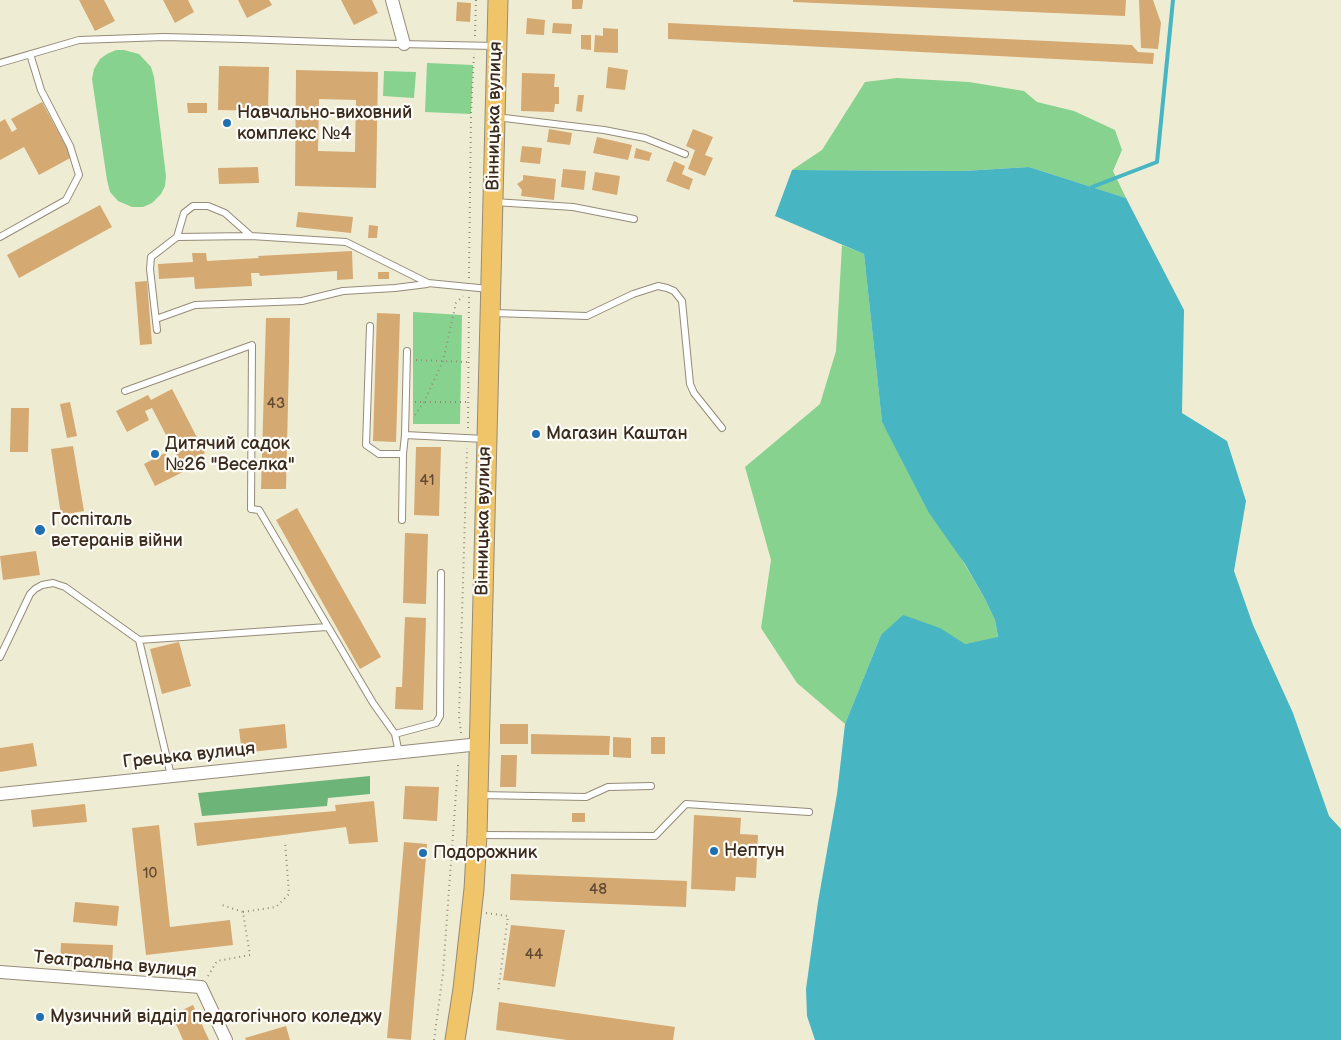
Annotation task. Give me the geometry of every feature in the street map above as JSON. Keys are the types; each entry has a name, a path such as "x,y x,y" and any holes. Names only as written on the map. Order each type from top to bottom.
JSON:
{"main road":[{"name":"Вінницька вулиця","path":"455,1040 463,989 474,889 477,835 480,744 477,439 489,313 498,0"}],"street":[{"path":"392,0 404,44"},
{"name":"Грецька вулиця","path":"0,794 480,744"},
{"name":"Театральна вулиця","path":"0,972 201,987 226,1040"}],"lane":[{"path":"0,63 79,40 155,38 496,46"},
{"path":"0,237 66,200 79,175 70,146 41,90 30,54"},
{"path":"495,117 604,130 645,138 685,154"},
{"path":"493,202 573,207 634,220"},
{"path":"157,330 150,269 151,257 177,237 184,213 193,206 208,206 225,213 252,236"},
{"path":"177,237 252,236 346,242 428,284"},
{"path":"156,319 195,305 302,301 343,291 428,284 490,289"},
{"path":"489,313 587,316 633,294 658,286 667,288 674,292 682,301 690,384 694,393 722,428"},
{"path":"370,326 366,445 379,454 403,454"},
{"path":"125,391 252,345 251,509 260,510 373,703 396,734 399,753"},
{"path":"402,520 407,351"},
{"path":"405,431 477,439"},
{"path":"396,734 436,723 440,716 441,573"},
{"path":"0,656 30,594 42,585 53,583 65,587 139,640 327,627"},
{"path":"139,640 171,776"},
{"path":"478,795 586,797 608,787 652,786"},
{"path":"477,835 655,836 686,804 809,812"}],"path":[{"path":"461,733 459,716 477,439 468,402 471,114 476,0"},
{"path":"405,431 424,402 443,361 456,303 469,288"},
{"path":"407,359 468,362"},
{"path":"406,402 468,402"},
{"path":"434,1040 443,973 458,766"},
{"path":"222,905 243,912 276,906 289,894 285,841"},
{"path":"201,987 217,960 250,955 243,912"},
{"path":"483,913 508,916 498,993"}],"green space":[{"path":"116,50 139,54 151,67 154,77 166,176 165,186 161,194 152,203 143,207 132,207 118,201 110,192 107,180 92,79 94,69 100,59"},
{"path":"427,63 473,65 471,114 425,112"},
{"path":"384,71 416,72 414,98 383,96"},
{"path":"897,78 969,82 1024,91 1037,102 1074,111 1115,130 1122,150 1113,171 1126,198 1029,167 963,171 792,170 822,150 865,82"},
{"path":"842,245 864,254 882,422 985,599 995,620 998,638 965,644 881,635 845,724 797,683 761,628 771,560 745,467 820,404 836,351"},
{"path":"413,312 462,315 460,424 413,424"},
{"path":"370,776 370,794 328,798 327,806 202,816 198,793"}],"water":[{"path":"1029,167 1126,198 1184,310 1182,413 1227,441 1246,501 1234,571 1253,625 1293,713 1329,816 1341,829 1341,1040 815,1040 807,1016 806,989 818,902 837,794 845,724 881,635 903,615 940,628 965,644 998,637 995,620 985,599 965,564 929,513 882,422 864,254 775,216 792,170 963,171"}],"building":[{"path":"79,0 104,0 115,21 95,31"},
{"path":"163,0 188,0 194,12 175,23"},
{"path":"238,0 269,0 272,5 247,18"},
{"path":"341,0 372,0 378,13 354,25"},
{"path":"572,0 583,0 582,9 572,9"},
{"path":"793,0 1126,0 1125,16 793,2"},
{"path":"1139,0 1153,0 1161,23 1158,49 1141,48"},
{"path":"457,2 471,3 470,22 456,21"},
{"path":"527,18 545,20 544,35 526,34"},
{"path":"553,23 572,24 571,34 552,33"},
{"path":"668,23 1132,45 1138,52 1154,53 1153,64 668,39"},
{"path":"603,28 618,29 618,53 594,52 595,35 603,36"},
{"path":"581,35 591,35 591,50 581,49"},
{"path":"219,66 269,67 268,111 218,110"},
{"path":"608,67 628,70 625,90 606,88"},
{"path":"296,70 378,72 376,188 295,186","holes":["319,99 356,100 355,152 318,151"]},
{"path":"522,73 555,74 554,87 559,87 559,104 555,104 554,112 521,111"},
{"path":"578,95 584,95 582,112 576,111"},
{"path":"42,102 72,157 39,175 24,147 0,160 0,122 5,119 12,132 17,129 11,119"},
{"path":"187,103 207,103 207,113 188,113"},
{"path":"549,129 572,133 570,145 547,142"},
{"path":"693,129 713,137 705,155 713,158 705,176 688,169 695,150 686,146"},
{"path":"597,137 632,145 628,160 593,153"},
{"path":"522,146 542,148 540,164 520,162"},
{"path":"636,148 652,153 649,161 634,158"},
{"path":"674,161 685,166 682,174 693,179 689,190 666,181"},
{"path":"258,167 259,183 219,184 218,168"},
{"path":"563,169 586,171 584,190 561,187"},
{"path":"595,172 620,176 617,195 592,190"},
{"path":"523,175 556,179 554,200 521,196 522,190 517,184 523,180"},
{"path":"100,205 112,227 19,278 7,255"},
{"path":"298,212 353,217 351,233 296,227"},
{"path":"369,225 378,226 377,238 368,238"},
{"path":"352,251 353,279 337,280 337,271 260,276 259,273 251,273 252,286 195,289 194,277 159,279 158,264 193,262 192,253 206,253 207,261"},
{"path":"378,272 389,272 389,279 378,279"},
{"path":"147,281 152,344 140,345 135,282"},
{"path":"377,313 400,314 396,442 373,441"},
{"path":"266,318 290,318 286,489 261,489"},
{"path":"172,389 205,453 182,465 185,471 155,486 144,464 165,453 170,462 178,458 152,408 145,411 149,420 127,432 116,411 148,395 151,400"},
{"path":"70,402 77,436 67,438 60,404"},
{"path":"11,408 29,408 28,452 10,452"},
{"path":"73,446 84,511 61,515 51,449"},
{"path":"416,447 441,447 439,516 414,515"},
{"path":"297,508 381,657 360,669 276,520"},
{"path":"405,533 428,534 426,604 403,603"},
{"path":"36,551 40,575 3,580 0,556"},
{"path":"405,617 426,618 423,710 395,709 396,687 402,687"},
{"path":"179,642 191,686 162,694 150,649"},
{"path":"285,724 287,748 242,753 239,729"},
{"path":"500,724 528,724 528,744 500,744"},
{"path":"531,734 610,736 609,755 531,754"},
{"path":"613,737 631,738 631,758 613,757"},
{"path":"651,737 665,737 665,754 651,754"},
{"path":"33,743 37,766 0,772 0,748"},
{"path":"501,755 517,755 516,787 500,787"},
{"path":"405,786 439,787 437,821 403,819"},
{"path":"374,801 378,842 349,844 346,827 197,846 194,823 336,811 335,805"},
{"path":"85,804 87,822 33,827 31,810"},
{"path":"572,813 585,813 585,822 572,822"},
{"path":"694,815 741,818 740,834 758,835 756,878 736,877 735,891 691,889"},
{"path":"159,825 170,927 230,920 233,945 146,955 132,828"},
{"path":"404,842 427,844 411,1040 387,1038"},
{"path":"511,874 687,881 686,907 510,900"},
{"path":"75,902 119,906 117,926 73,922"},
{"path":"511,925 565,930 555,987 503,980"},
{"path":"61,943 113,945 112,967 60,966"},
{"path":"499,1002 675,1027 673,1040 567,1040 496,1030"},
{"path":"193,1005 209,1040 183,1040 172,1015"},
{"path":"286,1026 290,1040 246,1040 245,1038"}],"waterway":[{"path":"1092,187 1157,162 1173,0"}],"place":[{"name":"Навчально-виховний комплекс №4","path":"227,123"},
{"name":"Магазин Каштан","path":"536,434"},
{"name":"Дитячий садок №26 \"Веселка\"","path":"155,454"},
{"name":"Госпіталь ветеранів війни","path":"40,530"},
{"name":"Нептун","path":"714,851"},
{"name":"Подорожник","path":"423,853"},
{"name":"Музичний відділ педагогічного коледжу","path":"40,1017"}]}
